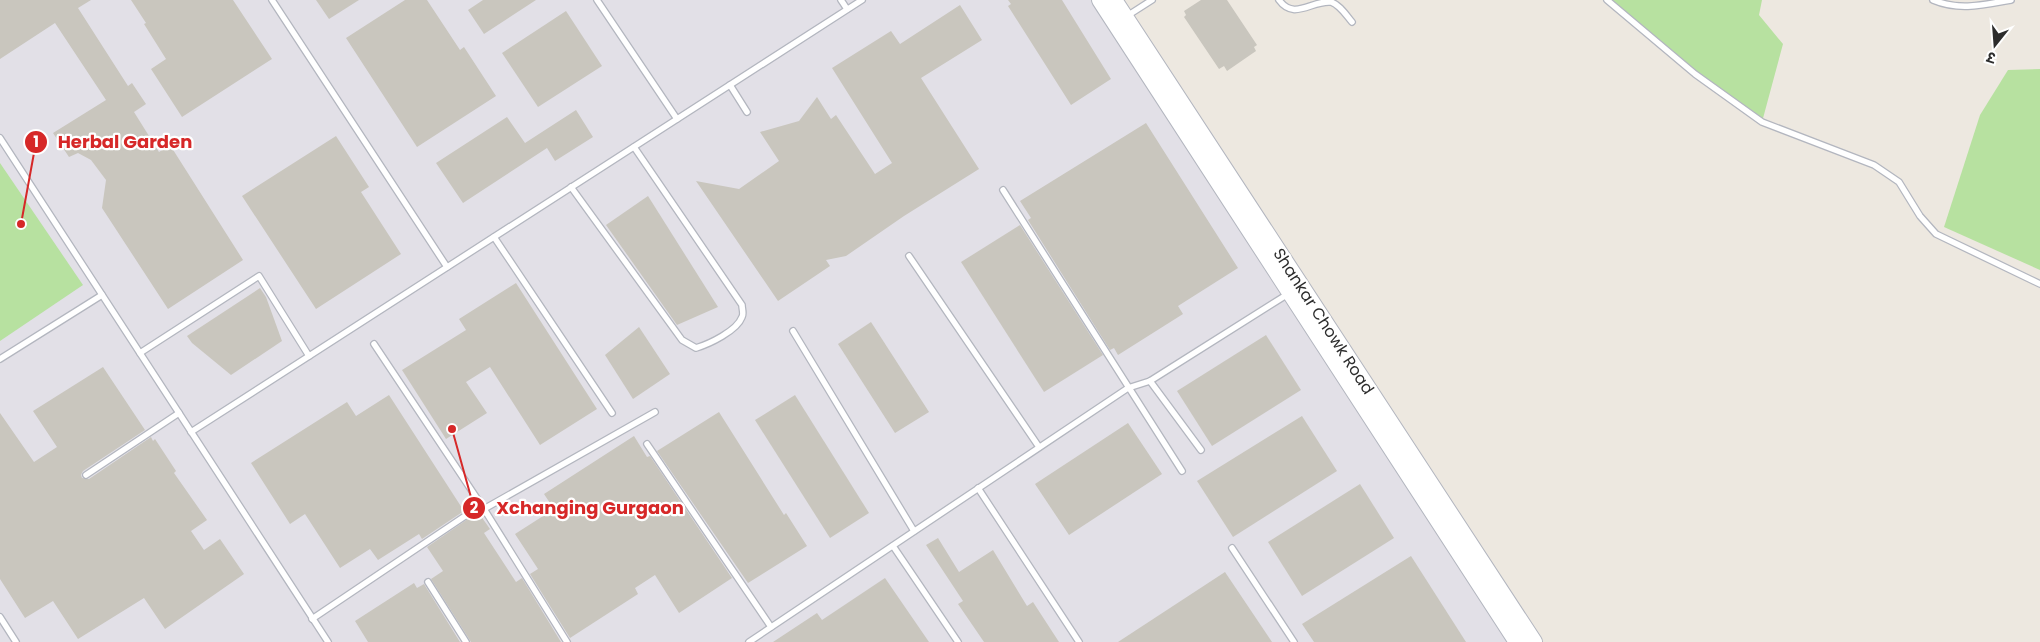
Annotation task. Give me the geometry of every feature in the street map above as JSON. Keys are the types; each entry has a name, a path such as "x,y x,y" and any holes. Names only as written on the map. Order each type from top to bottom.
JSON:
{"main road":[{"name":"Shankar Chowk Road","path":"1100,0 1517,642"},
{"name":"Shankar Chowk Road","path":"1114,0 1534,642"}],"lane":[{"path":"272,0 448,267"},
{"path":"597,0 677,119"},
{"path":"841,0 847,10"},
{"path":"191,432 862,0"},
{"path":"1125,18 1152,0"},
{"path":"1279,0 1287,8 1294,9 1320,1 1331,2 1338,6 1352,22"},
{"path":"1607,0 1695,74 1762,122 1874,165 1899,182 1920,216 1936,234 2040,284"},
{"path":"1933,0 1946,5 1970,7 2011,0"},
{"path":"730,85 747,112"},
{"path":"0,138 328,642"},
{"path":"571,188 682,340 696,348 707,345 738,326 743,316 742,305 634,147"},
{"path":"1004,190 1182,471"},
{"path":"494,237 612,413"},
{"path":"909,256 1040,447"},
{"path":"140,353 259,276 309,356"},
{"path":"748,642 1128,388 1150,382 1289,293"},
{"path":"0,359 102,295"},
{"path":"793,331 914,532"},
{"path":"374,344 484,509 567,642"},
{"path":"1150,382 1201,450"},
{"path":"484,509 656,412"},
{"path":"86,474 179,413"},
{"path":"647,444 772,627"},
{"path":"978,488 1079,642"},
{"path":"312,618 471,512"},
{"path":"892,546 958,642"},
{"path":"1232,548 1294,642"},
{"path":"428,582 466,642"},
{"path":"0,617 16,642"}],"shaded area":[{"path":"0,0 1095,0 1515,642 0,642"}],"green space":[{"path":"1607,0 1762,0 1759,15 1783,44 1762,122 1695,74"},
{"path":"2040,69 2040,270 1944,227 1980,115 2008,70"},
{"path":"0,163 83,285 0,341"}],"building":[{"path":"0,0 91,0 78,8 128,86 132,83 146,104 134,112 159,152 170,145 243,260 168,309 102,208 106,180 91,160 78,153 69,157 53,133 106,100 55,23 0,59"},
{"path":"131,0 233,0 272,59 182,117 151,69 166,59"},
{"path":"316,0 359,0 329,19"},
{"path":"405,0 427,0 460,50 464,47 496,96 417,147 346,38"},
{"path":"483,0 536,0 484,34 468,10"},
{"path":"1008,0 1062,0 1111,79 1071,105 1008,6 1011,4"},
{"path":"1201,0 1227,0 1257,45 1254,47 1256,51 1227,71 1224,66 1219,69 1184,17 1186,15 1184,11"},
{"path":"960,5 982,40 921,78 979,169 904,216 846,256 826,260 830,266 778,301 696,181 739,189 779,161 760,132 799,121 817,97 831,119 836,115 875,174 892,163 832,68 891,31 900,44"},
{"path":"566,11 602,66 538,107 502,53"},
{"path":"576,110 593,137 555,161 547,148 463,203 436,163 507,117 525,143"},
{"path":"1146,123 1238,268 1178,306 1183,314 1118,355 1114,348 1110,350 1028,220 1031,218 1020,201"},
{"path":"336,136 369,187 361,192 401,254 316,309 242,196"},
{"path":"648,196 718,307 677,325 606,225"},
{"path":"1020,225 1103,355 1044,392 961,262"},
{"path":"516,283 597,409 540,445 490,367 466,382 487,413 446,439 402,370 466,330 459,319"},
{"path":"260,288 266,297 282,341 231,375 192,343 187,336"},
{"path":"871,322 929,412 895,433 838,344"},
{"path":"639,327 670,374 633,399 605,355"},
{"path":"1266,335 1301,390 1212,446 1177,391"},
{"path":"103,367 145,430 83,471 82,478 89,479 151,437 153,441 155,439 176,471 174,473 207,520 191,531 204,550 220,539 244,574 165,629 144,598 78,639 53,601 25,618 0,579 0,413 34,462 57,447 33,411"},
{"path":"389,395 464,511 422,539 419,534 378,560 370,549 340,568 305,514 290,524 251,463 347,402 356,416"},
{"path":"795,395 869,513 830,538 755,420"},
{"path":"719,412 784,515 786,513 807,546 748,583 657,451"},
{"path":"1302,416 1337,471 1233,537 1197,481"},
{"path":"1128,423 1162,474 1069,535 1035,484"},
{"path":"634,436 647,457 650,456 732,578 679,613 655,575 635,588 638,594 570,638 530,574 538,569 515,534 554,509 544,494"},
{"path":"1360,484 1394,538 1302,596 1268,542"},
{"path":"478,512 490,529 484,533 516,582 522,578 561,642 471,642 431,579 443,571 427,547"},
{"path":"938,538 959,572 993,550 1027,606 1033,602 1059,642 984,642 958,604 963,601 926,545"},
{"path":"1411,556 1466,642 1314,642 1302,624"},
{"path":"1225,572 1272,642 1118,642"},
{"path":"885,578 929,642 773,642 817,613 822,620"},
{"path":"414,583 417,588 424,584 460,642 368,642 355,621"}],"place":[{"name":"Herbal Garden","path":"21,224"},
{"name":"Xchanging Gurgaon","path":"452,429"}]}
